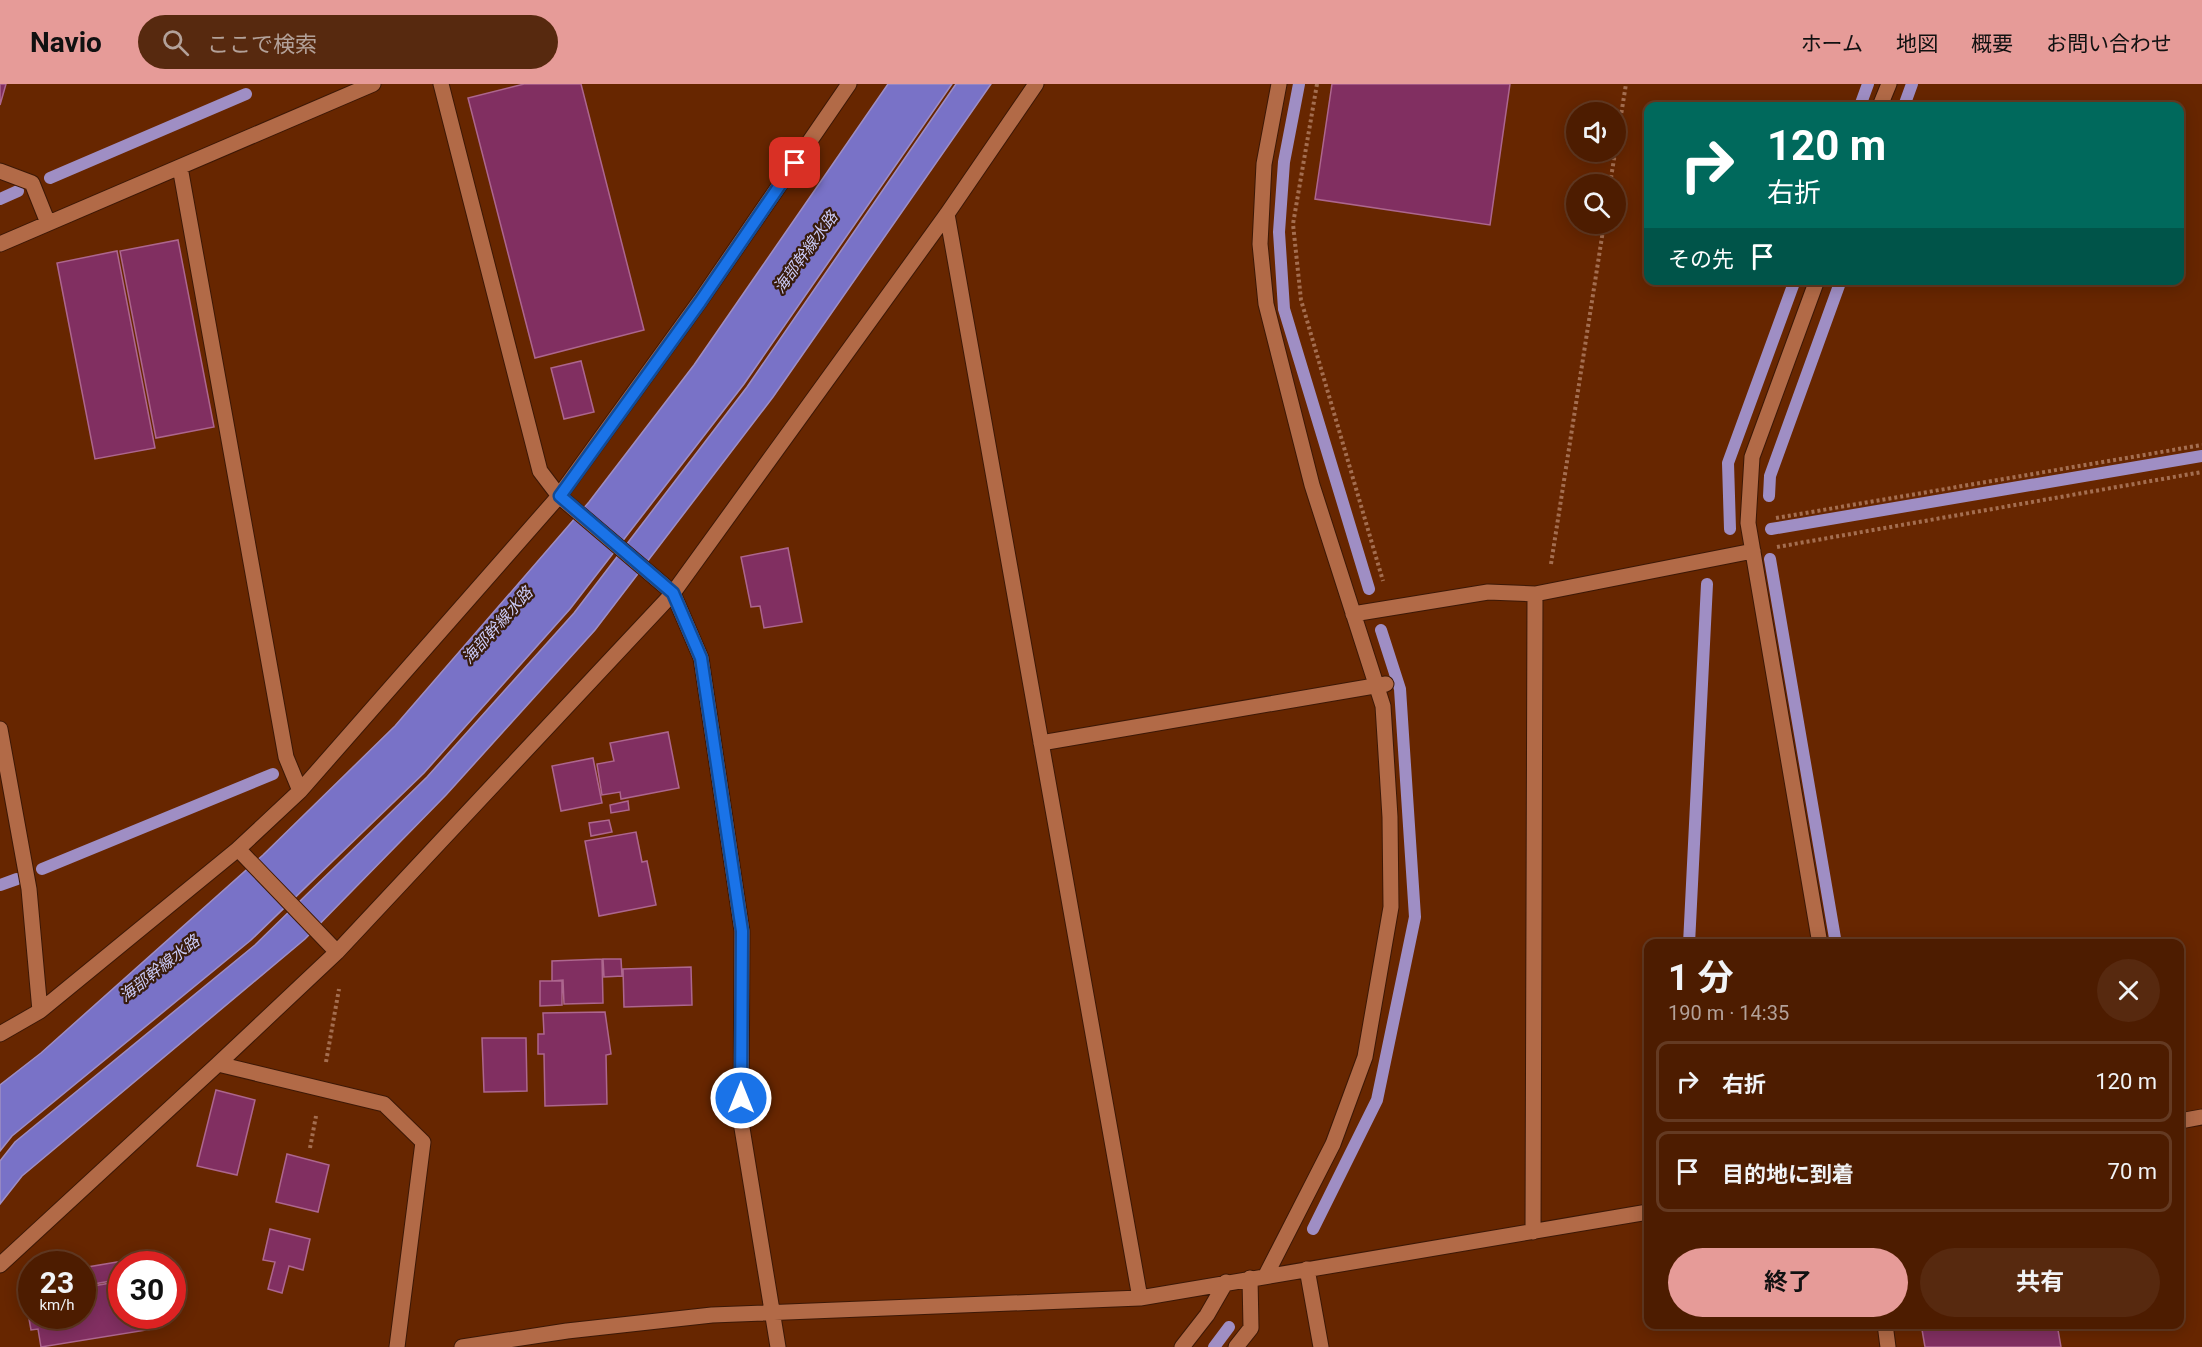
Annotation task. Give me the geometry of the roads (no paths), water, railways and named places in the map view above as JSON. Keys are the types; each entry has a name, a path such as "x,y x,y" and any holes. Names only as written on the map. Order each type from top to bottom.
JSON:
{"street":[{"path":"0,244 373,84"},
{"path":"441,84 540,471 560,496 673,593 701,658 742,931 741,1122 778,1347"},
{"path":"0,1034 40,1011 237,849 300,791 560,496 700,302 849,84"},
{"path":"0,1265 218,1064 333,949 673,593 947,214 1036,84"},
{"path":"1266,1275 1333,1144 1365,1058 1391,907 1390,817 1381,684 1353,614 1312,485 1266,304 1260,244 1264,164 1279,84"},
{"path":"1882,102 1889,84"},
{"path":"180,167 286,757 300,791"},
{"path":"0,171 32,183 48,224"},
{"path":"947,214 1140,1298"},
{"path":"1815,285 1752,457 1748,523 1819,939"},
{"path":"1353,614 1488,592 1541,592 1753,551"},
{"path":"1533,1232 1541,592"},
{"path":"1041,743 1381,684"},
{"path":"0,729 29,889 40,1011"},
{"path":"237,849 333,949"},
{"path":"218,1064 384,1104 423,1142 398,1347"},
{"path":"2184,1120 2202,1117"},
{"path":"462,1347 656,1322 772,1313 1140,1298 1644,1213"},
{"path":"1307,1269 1321,1347"},
{"path":"1236,1347 1251,1328 1250,1278"},
{"path":"1182,1347 1207,1315 1226,1282"},
{"path":"1886,1329 1888,1347"}],"water":[{"name":"海部幹線水路","path":"888,84 952,84 744,384 570,609 424,773 251,940 12,1136 0,1151 0,1085 41,1053 263,855 395,726 589,502 694,365"},
{"path":"956,84 991,84 773,397 595,630 446,795 305,939 22,1176 0,1204 0,1161 15,1142 255,945 427,777 574,613 747,387"}],"waterway":[{"path":"1299,84 1284,162 1279,232 1284,309 1369,589"},
{"path":"1861,102 1868,84"},
{"path":"1905,102 1912,84"},
{"path":"50,178 246,94"},
{"path":"0,199 18,191"},
{"path":"1730,529 1728,463 1793,285"},
{"path":"1769,496 1770,476 1839,285"},
{"path":"1771,529 2202,456"},
{"path":"1770,559 1835,939"},
{"path":"1689,939 1707,584"},
{"path":"1313,1229 1377,1100 1415,917 1400,689 1381,630"},
{"path":"42,869 273,774"},
{"path":"0,885 17,879"},
{"path":"1214,1347 1229,1327"}]}
